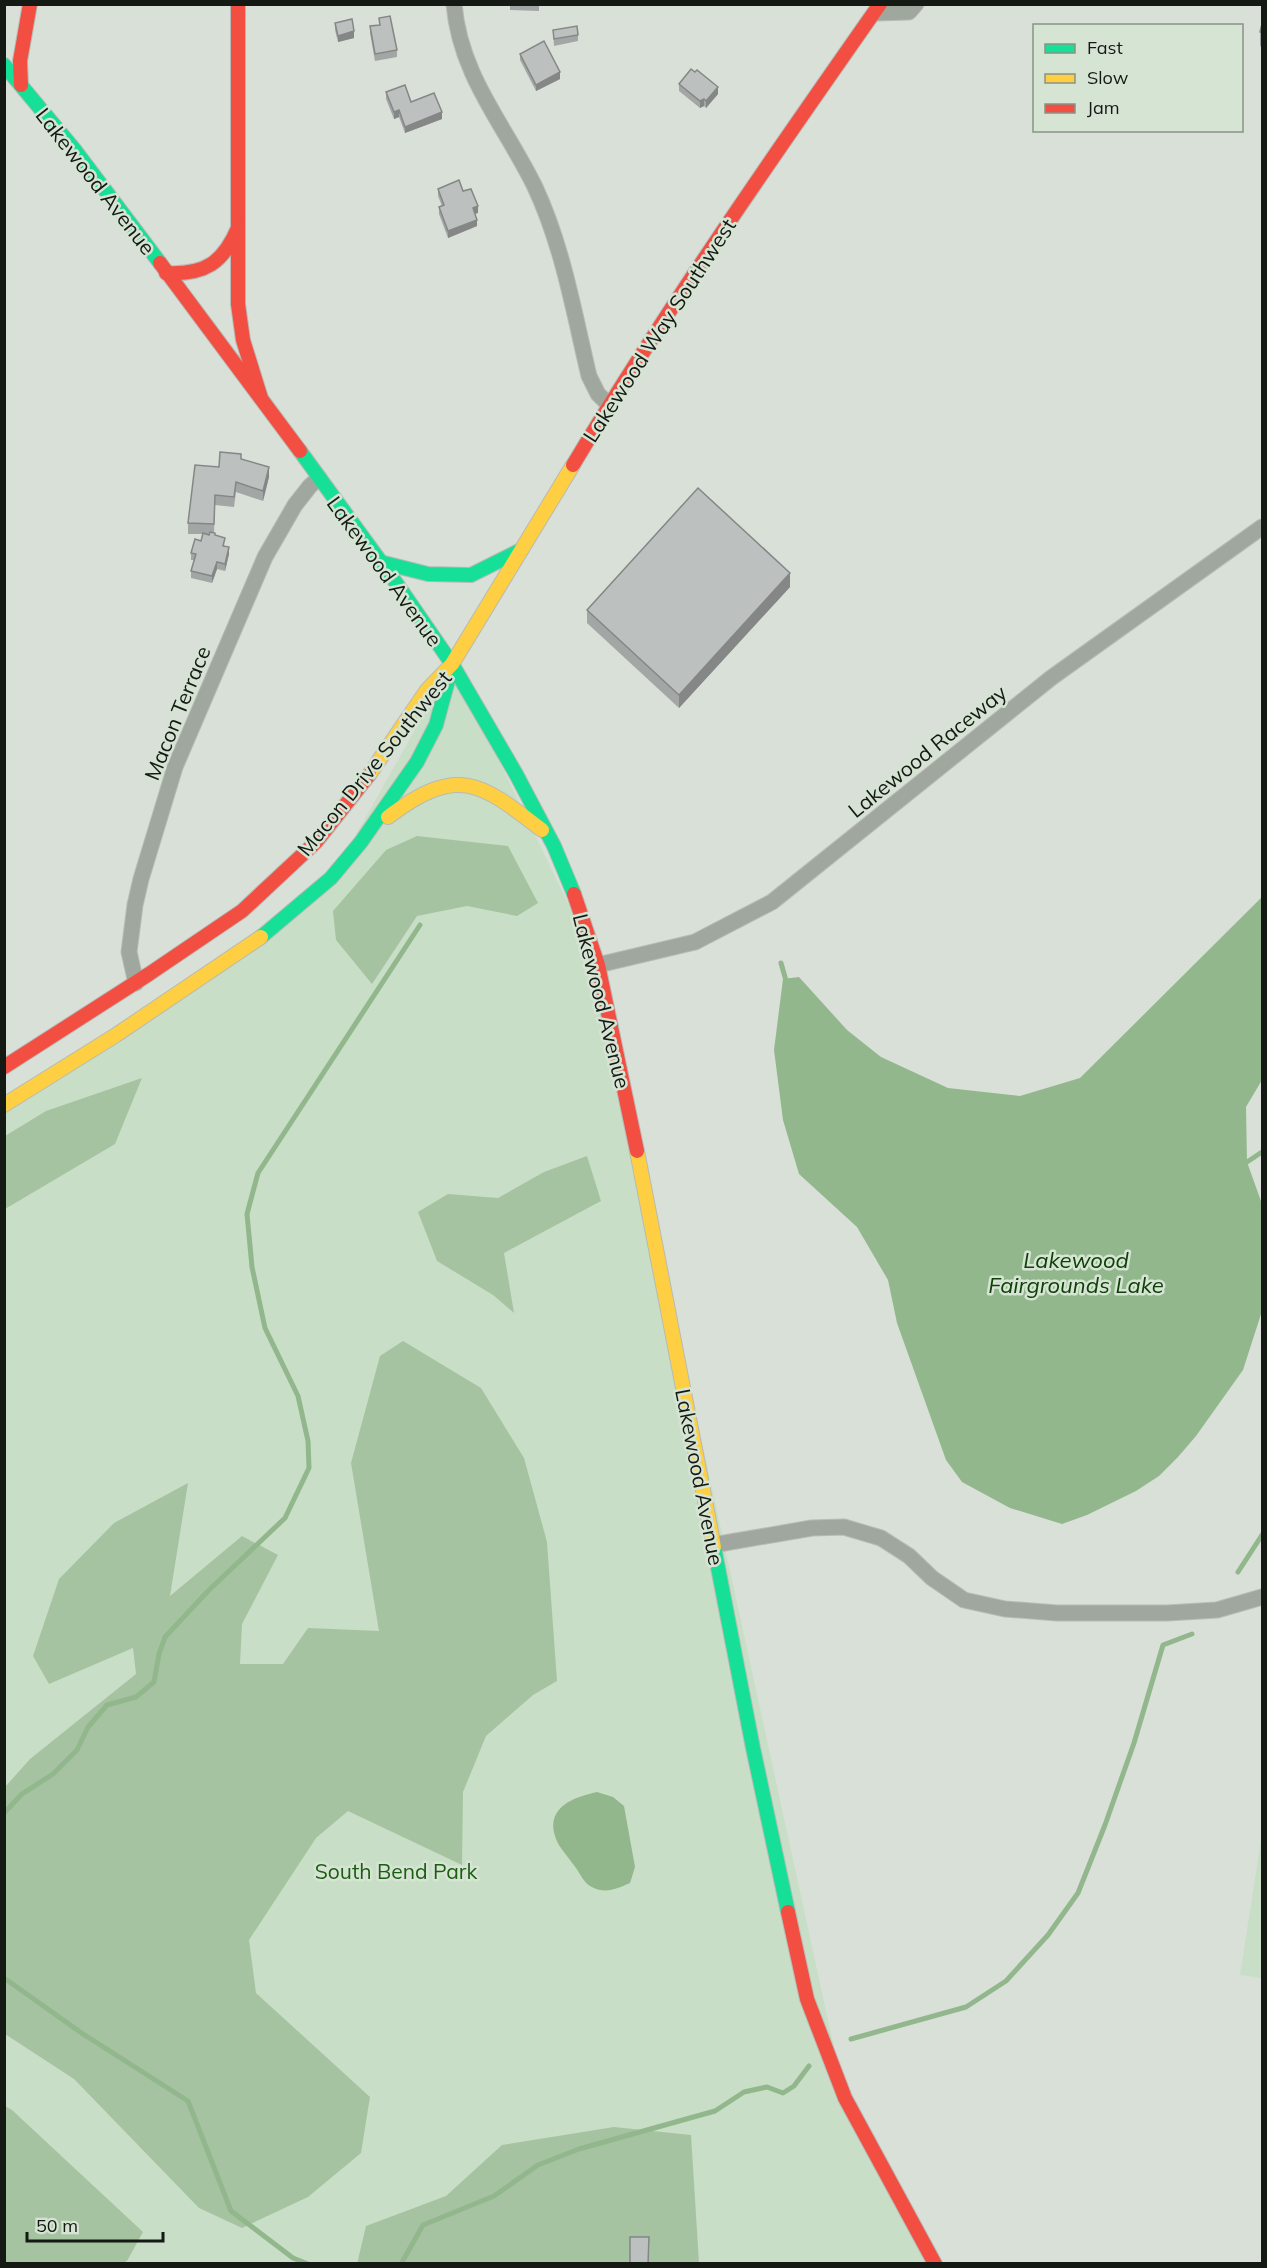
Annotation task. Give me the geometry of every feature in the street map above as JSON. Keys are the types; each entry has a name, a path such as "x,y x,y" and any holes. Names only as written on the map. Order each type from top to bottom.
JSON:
{"main road":[{"path":"21,85 20,61 30,4"},
{"path":"238,4 240,316 243,340 261,398"},
{"name":"Lakewood Way Southwest","path":"452,664 609,405 784,140 878,9"},
{"name":"Lakewood Avenue","path":"4,65 81,158 261,398 452,664 516,774 548,836 582,912 598,965 625,1089 713,1545 807,1999 845,2098 935,2264"},
{"path":"166,273 180,274 209,267 228,251 238,228"},
{"path":"380,562 428,574 471,575 521,550"},
{"name":"Macon Drive Southwest","path":"4,1067 136,983 242,911 316,842 367,778 427,690 452,664"},
{"name":"Macon Drive Southwest","path":"4,1104 116,1035 261,937 331,879 361,843 417,762 436,725 452,664"},
{"path":"361,843 411,798 435,786 451,783 471,786 490,793 548,836"}],"street":[{"path":"454,4 469,68 484,100 534,187 555,240 589,376 598,394 609,405"},
{"path":"878,9 909,12 916,4"},
{"name":"Macon Terrace","path":"136,983 129,951 135,905 175,767 265,557 295,505 309,486 319,478"},
{"name":"Lakewood Raceway","path":"598,965 694,942 772,902 1052,678 1263,527"},
{"path":"713,1545 812,1528 844,1527 881,1538 909,1556 932,1578 964,1600 1005,1609 1057,1613 1167,1613 1217,1610 1263,1597"}],"green space":[{"name":"South Bend Park","path":"452,664 598,965 845,2098 934,2263 5,2263 5,1104 331,879"},
{"path":"1262,1834 1262,1978 1240,1975"}],"shaded area":[{"path":"417,836 508,846 538,903 517,916 467,906 417,916 372,984 336,940 333,911 386,850"},
{"path":"142,1078 115,1144 5,1209 5,1136 46,1111"},
{"path":"587,1156 601,1201 504,1253 514,1313 493,1295 437,1261 418,1212 448,1194 498,1198 544,1172"},
{"path":"403,1341 481,1388 524,1458 547,1542 557,1681 533,1695 486,1736 463,1792 462,1865 348,1811 316,1838 249,1940 256,1993 370,2097 361,2153 308,2197 242,2228 199,2208 74,2079 5,2034 5,1787 30,1759 136,1674 133,1648 49,1684 33,1656 59,1579 114,1523 188,1483 170,1596 242,1536 278,1555 242,1624 240,1664 283,1664 308,1628 379,1631 351,1463 380,1356"},
{"path":"5,2106 143,2232 127,2261 121,2264 5,2263"},
{"path":"614,2127 691,2135 699,2263 357,2264 366,2226 446,2196 502,2145"}],"water":[{"name":"Lakewood Fairgrounds Lake","path":"1262,897 1262,1080 1246,1107 1247,1162 1262,1204 1262,1311 1243,1370 1196,1436 1178,1457 1159,1476 1136,1491 1087,1515 1062,1524 1010,1508 962,1482 946,1460 897,1323 888,1280 857,1227 799,1174 783,1120 774,1050 783,979 799,977 847,1030 881,1057 948,1088 1020,1096 1080,1078"},
{"path":"597,1792 613,1797 624,1806 635,1867 630,1883 608,1890 599,1890 584,1881 558,1844 553,1826 558,1811 564,1805 571,1800"}],"building":[{"path":"390,16 397,50 375,54 370,26 380,25 379,18"},
{"path":"352,19 354,31 338,36 335,23"},
{"path":"577,26 578,35 554,39 553,30"},
{"path":"544,41 560,72 536,85 520,54"},
{"path":"691,69 695,72 697,70 718,87 706,101 704,99 700,101 679,84"},
{"path":"405,85 411,102 434,93 442,112 405,127 399,110 394,112 386,92"},
{"path":"459,180 463,191 471,189 478,206 473,208 477,220 448,231 439,207 444,205 438,189"},
{"path":"220,452 241,454 241,459 269,467 263,491 236,482 234,497 215,495 214,524 188,523 195,465 219,467"},
{"path":"698,488 790,573 679,695 587,610"},
{"path":"210,532 225,538 223,546 229,547 225,564 217,562 212,576 191,571 196,554 191,553 195,539 201,541 203,533 209,535"},
{"path":"630,2237 649,2237 648,2264 630,2264"}],"waterway":[{"path":"4,1813 22,1794 53,1774 77,1750 88,1727 107,1705 136,1697 154,1682 165,1637 208,1591 285,1518 309,1468 308,1441 298,1396 265,1328 252,1267 247,1214 258,1173 420,925"},
{"path":"781,963 787,984"},
{"path":"1240,1162 1247,1162 1262,1152"},
{"path":"1238,1572 1262,1535"},
{"path":"851,2039 966,2007 1006,1981 1048,1935 1078,1893 1105,1825 1134,1743 1163,1645 1192,1634"},
{"path":"4,1978 83,2034 188,2101 231,2211 293,2258 308,2264"},
{"path":"401,2264 423,2225 494,2196 538,2165 579,2149 715,2111 744,2092 767,2087 783,2093 794,2086 809,2066"}],"traffic: fast":[{"path":"4,65 74,149 160,263"},
{"path":"300,451 452,664 516,774 554,846 574,894"},
{"path":"380,562 428,574 471,575 521,550"},
{"path":"261,937 331,878 361,842 417,762 436,725 452,666"},
{"path":"714,1547 788,1912"}],"traffic: slow":[{"path":"369,775 427,690 452,664 573,465"},
{"path":"388,817 432,790 450,785 467,786 484,791 501,800 542,830"},
{"path":"4,1105 116,1035 261,937"},
{"path":"637,1151 714,1547"}],"traffic: jam":[{"path":"21,85 20,61 30,4"},
{"path":"238,4 238,304 243,340 261,398"},
{"path":"573,465 684,290 880,4"},
{"path":"166,273 192,272 211,264 226,250 238,228"},
{"path":"160,263 300,451"},
{"path":"4,1067 242,911 316,842 369,775"},
{"path":"574,894 598,965 637,1151"},
{"path":"788,1912 807,1999 845,2098 935,2264"}]}
